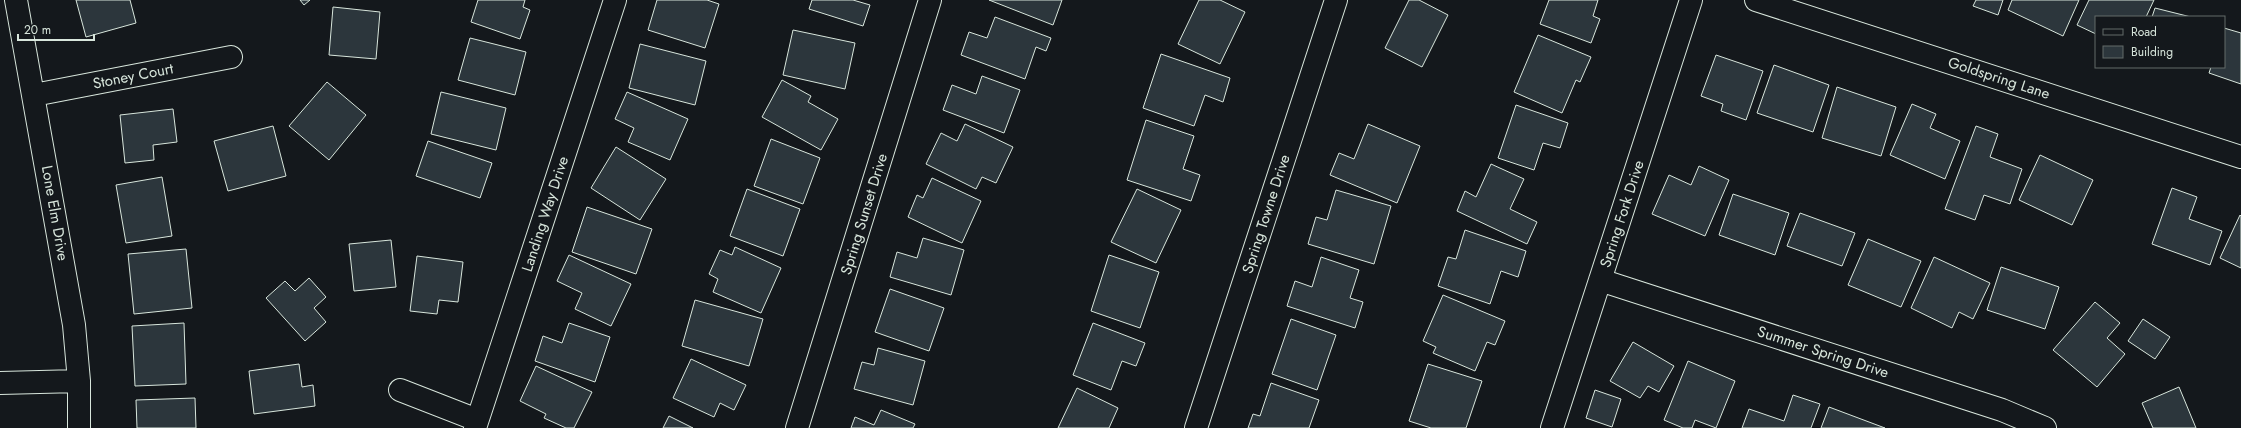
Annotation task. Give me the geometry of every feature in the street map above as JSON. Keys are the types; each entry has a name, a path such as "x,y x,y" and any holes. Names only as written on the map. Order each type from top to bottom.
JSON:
{"street":[{"name":"Lone Elm Drive","path":"16,0 74,325 79,381 79,428"},
{"name":"Landing Way Drive","path":"476,424 615,0"},
{"name":"Spring Sunset Drive","path":"797,428 930,0"},
{"name":"Spring Towne Drive","path":"1196,428 1336,0"},
{"name":"Spring Fork Drive","path":"1552,428 1691,0"},
{"name":"Goldspring Lane","path":"1756,0 2241,157"},
{"name":"Stoney Court","path":"34,95 231,57"},
{"name":"Summer Spring Drive","path":"1600,280 2002,410 2045,428"},
{"path":"0,383 79,381"},
{"path":"400,390 476,424"}],"building":[{"path":"76,0 130,0 136,23 86,37"},
{"path":"300,0 310,0 304,5"},
{"path":"478,0 525,0 523,7 530,10 520,39 471,22"},
{"path":"657,0 707,0 719,4 705,48 648,30"},
{"path":"812,0 853,0 870,5 863,26 809,9"},
{"path":"989,0 1062,0 1053,25"},
{"path":"1199,0 1220,0 1245,12 1220,64 1178,44"},
{"path":"1409,0 1419,0 1448,15 1422,67 1385,48"},
{"path":"1549,0 1598,0 1593,16 1600,19 1591,43 1540,24"},
{"path":"1976,0 2003,0 1998,15 1973,6"},
{"path":"2012,0 2079,0 2063,36 2008,10"},
{"path":"2089,0 2154,0 2146,16 2095,16 2095,34 2077,25"},
{"path":"333,7 380,12 376,59 329,55"},
{"path":"2155,8 2187,16 2152,16"},
{"path":"995,17 1051,38 1046,51 1036,47 1025,79 961,55 969,32 987,38"},
{"path":"2225,28 2241,33 2241,84 2209,73 2211,68 2225,68"},
{"path":"793,30 855,43 845,89 783,75"},
{"path":"1538,35 1591,57 1580,82 1576,80 1562,113 1514,92"},
{"path":"470,38 526,52 515,95 458,80"},
{"path":"640,44 706,61 695,105 629,88"},
{"path":"1161,54 1230,78 1223,102 1205,95 1194,126 1143,108"},
{"path":"1716,55 1763,71 1746,120 1721,111 1723,104 1701,96"},
{"path":"1774,65 1829,85 1813,132 1757,113"},
{"path":"982,76 1020,90 1004,133 943,110 952,85 976,94"},
{"path":"782,80 811,96 808,102 838,119 821,150 762,117"},
{"path":"327,82 366,115 329,160 289,126"},
{"path":"1837,87 1896,107 1881,156 1822,138"},
{"path":"441,92 506,108 496,150 431,134"},
{"path":"627,92 688,119 670,160 628,142 634,128 615,119"},
{"path":"1912,104 1936,114 1930,128 1960,141 1945,179 1890,155"},
{"path":"1516,105 1568,123 1560,148 1543,143 1534,170 1498,158"},
{"path":"173,109 177,142 153,145 154,160 125,163 120,115"},
{"path":"1146,120 1194,136 1183,169 1200,175 1191,201 1127,180"},
{"path":"965,124 1013,147 996,183 982,177 976,189 926,164 941,133 957,141"},
{"path":"1368,124 1420,146 1397,203 1330,175 1339,153 1354,159"},
{"path":"273,126 286,176 228,191 214,141"},
{"path":"1976,126 1998,134 1990,157 2022,169 2010,204 1984,195 1975,220 1945,209"},
{"path":"771,139 820,158 803,204 754,186"},
{"path":"428,141 492,163 480,198 416,176"},
{"path":"616,147 666,179 640,220 591,188"},
{"path":"2040,155 2093,180 2072,225 2019,200"},
{"path":"1491,164 1524,179 1510,209 1537,222 1527,244 1457,211 1465,191 1476,197"},
{"path":"1699,166 1729,180 1705,236 1652,214 1669,175 1691,185"},
{"path":"162,177 172,236 126,243 116,185"},
{"path":"932,178 981,201 962,243 908,217 917,195 923,198"},
{"path":"2172,188 2197,197 2189,219 2222,231 2210,265 2152,244"},
{"path":"747,189 800,209 783,256 730,236"},
{"path":"1137,189 1181,210 1156,263 1111,242"},
{"path":"1336,190 1391,206 1374,264 1308,244 1316,217 1327,220"},
{"path":"1733,194 1789,213 1775,255 1719,235"},
{"path":"587,207 652,229 636,274 572,252"},
{"path":"1800,213 1855,233 1842,266 1787,246"},
{"path":"2240,215 2241,216 2241,268 2220,258"},
{"path":"1465,230 1526,251 1518,277 1501,271 1490,304 1438,286 1448,257 1456,259"},
{"path":"923,238 964,250 951,295 890,277 897,252 917,258"},
{"path":"1868,239 1921,261 1901,307 1848,285"},
{"path":"391,240 396,287 354,291 349,244"},
{"path":"735,247 781,268 761,313 713,292 718,279 709,274 720,250 732,255"},
{"path":"186,249 192,308 134,314 128,254"},
{"path":"569,255 631,284 611,326 575,309 582,293 557,281"},
{"path":"1109,255 1159,272 1140,328 1091,311"},
{"path":"417,256 463,262 458,302 439,300 437,314 410,311"},
{"path":"1321,257 1359,270 1350,298 1363,302 1355,328 1287,306 1295,281 1312,287"},
{"path":"1934,257 1990,283 1973,319 1959,312 1952,328 1911,308"},
{"path":"2001,267 2059,287 2045,329 1987,310"},
{"path":"309,278 326,297 314,308 326,322 305,341 266,298 285,281 295,291"},
{"path":"890,289 944,308 929,351 875,332"},
{"path":"1443,295 1505,321 1495,345 1487,342 1475,371 1433,353 1436,347 1423,341"},
{"path":"695,300 763,319 749,366 682,346"},
{"path":"2095,302 2120,323 2107,338 2125,354 2097,387 2053,350"},
{"path":"1291,319 1336,335 1317,390 1272,374"},
{"path":"2143,319 2170,337 2155,359 2128,341"},
{"path":"184,323 186,384 135,386 132,326"},
{"path":"569,323 610,337 595,382 535,361 543,336 562,343"},
{"path":"1093,323 1145,343 1136,366 1122,361 1111,390 1073,375"},
{"path":"1633,342 1674,366 1659,392 1648,386 1640,398 1610,381"},
{"path":"878,348 925,361 913,405 854,389 862,362 874,365"},
{"path":"691,359 746,385 734,410 720,403 714,417 673,398"},
{"path":"1688,361 1735,381 1716,428 1695,420 1692,428 1683,428 1664,420"},
{"path":"299,364 302,387 313,385 315,406 254,414 249,371"},
{"path":"1428,364 1482,381 1466,428 1431,428 1409,421"},
{"path":"536,366 592,392 574,428 566,428 544,418 546,414 520,401"},
{"path":"1271,383 1319,400 1309,428 1248,428 1253,414 1260,416"},
{"path":"2179,387 2196,428 2153,428 2142,403"},
{"path":"1077,388 1118,408 1109,428 1058,428"},
{"path":"1595,390 1621,399 1612,427 1586,418"},
{"path":"1793,395 1820,404 1811,428 1742,428 1749,409 1784,421"},
{"path":"195,398 196,428 137,428 136,400"},
{"path":"1829,407 1885,428 1821,428"},
{"path":"881,410 915,424 913,428 851,428 855,417 874,425"},
{"path":"669,416 693,428 663,428"}]}
